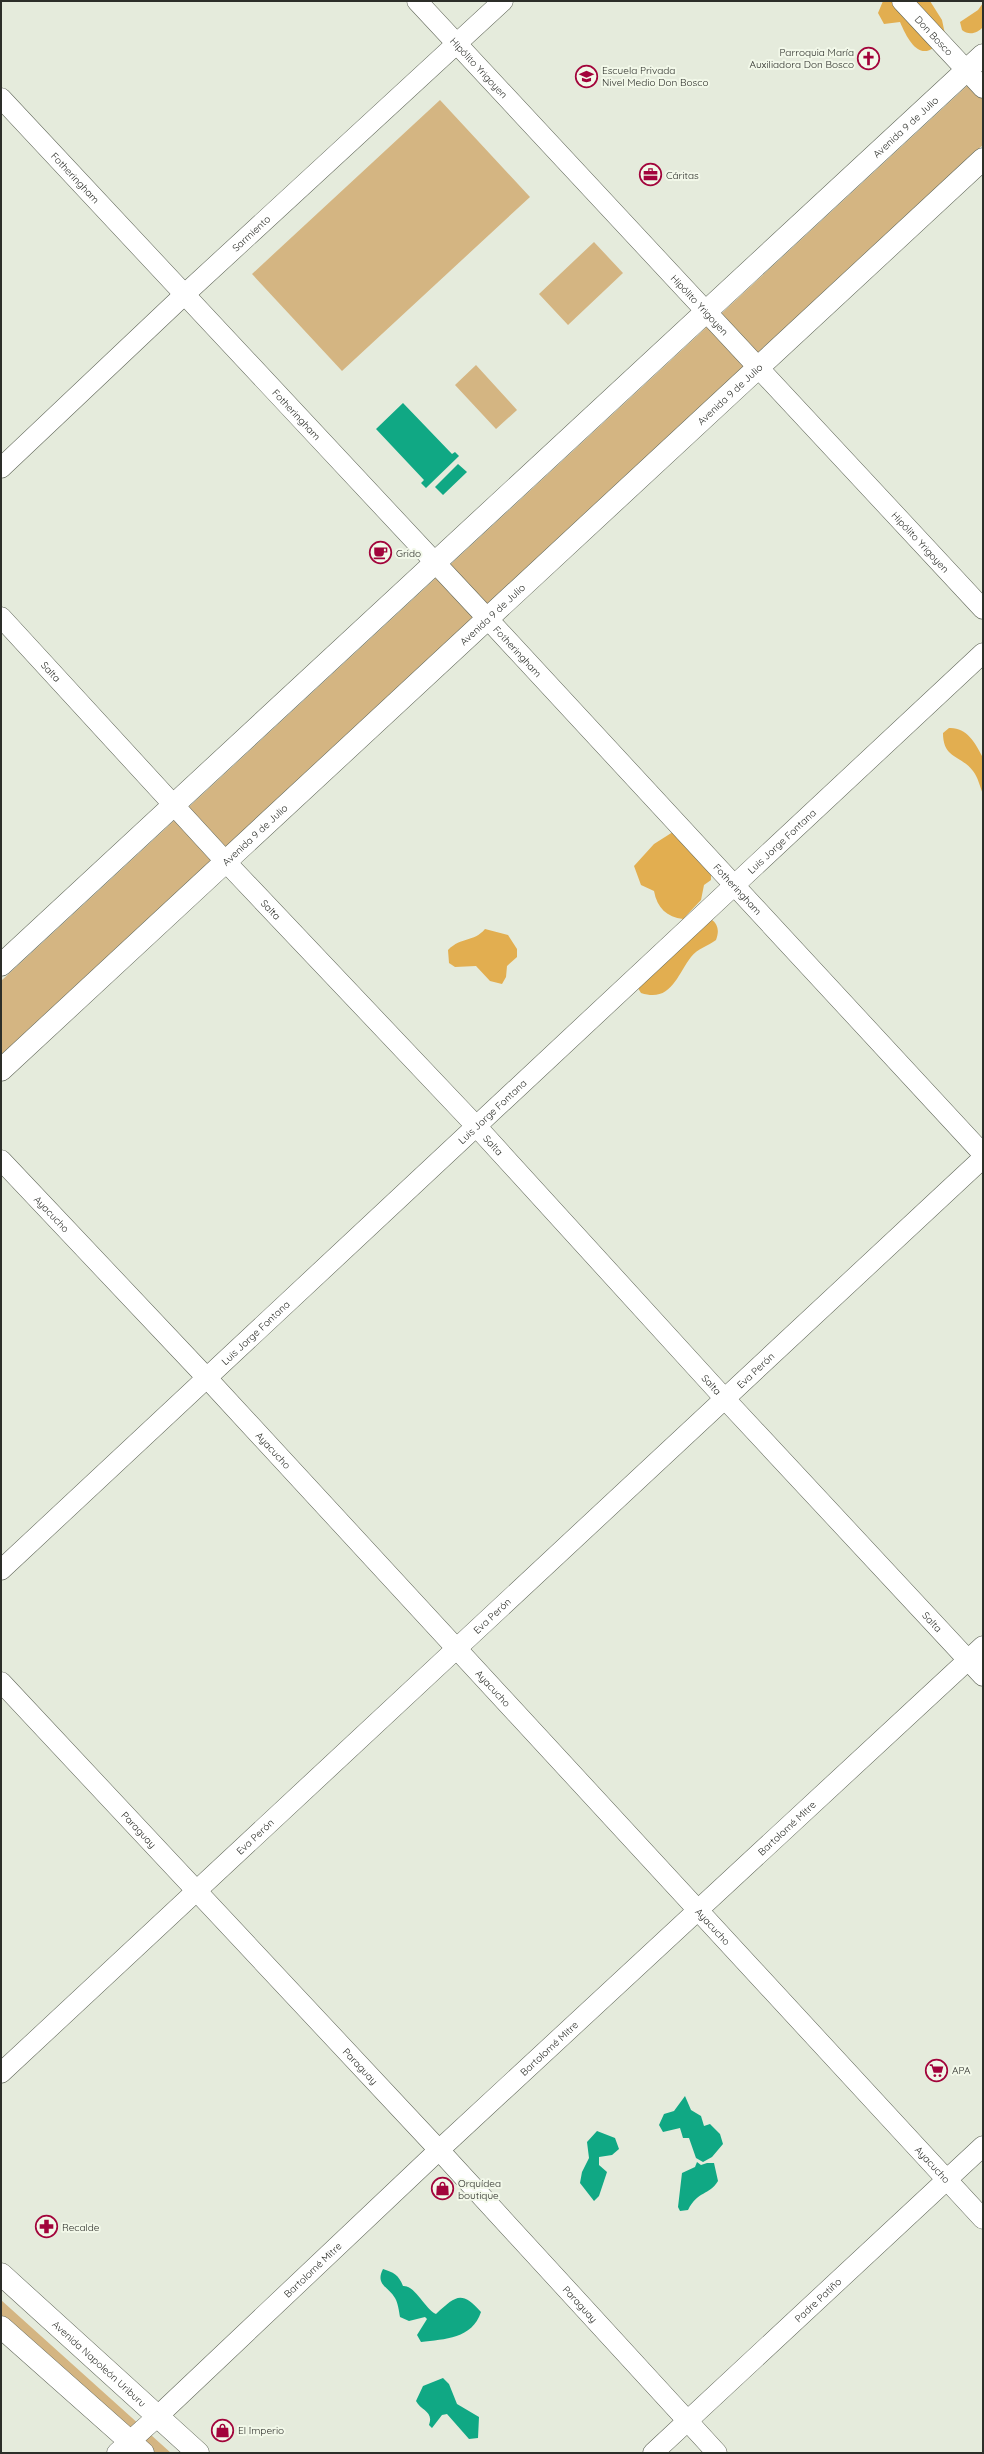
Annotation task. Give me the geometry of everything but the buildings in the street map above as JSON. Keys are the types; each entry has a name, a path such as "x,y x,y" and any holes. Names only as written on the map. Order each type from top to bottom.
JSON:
{"main road":[{"name":"Avenida 9 de Julio","path":"1,965 175,806 434,563 983,55"},
{"name":"Avenida 9 de Julio","path":"1,1070 486,617 758,369 983,159"},
{"name":"Avenida Napoleón Uriburu","path":"1,2274 159,2415 198,2453"},
{"path":"1,2327 130,2449"}],"street":[{"name":"Hipólito Yrigoyen","path":"417,1 707,310 758,369 983,609"},
{"name":"Sarmiento","path":"1,468 185,294 503,1"},
{"name":"Don Bosco","path":"902,1 983,88"},
{"name":"Fotheringham","path":"1,98 486,617 983,1154"},
{"name":"Salta","path":"1,617 225,861 477,1127 725,1399 983,1676"},
{"name":"Luis Jorge Fontana","path":"1,1570 206,1376 477,1127 983,653"},
{"name":"Eva Perón","path":"1,2073 983,1158"},
{"name":"Ayacucho","path":"1,1160 206,1376 699,1909 983,2219"},
{"name":"Bartolomé Mitre","path":"130,2449 159,2415 439,2150 983,1646"},
{"name":"Paraguay","path":"1,1682 439,2150 717,2453"},
{"name":"Padre Patiño","path":"653,2453 983,2146"}],"shaded area":[{"path":"883,1 930,1 942,20 945,34 938,44 931,49 925,51 919,50 909,39 900,22 884,24 878,13"},
{"path":"983,3 983,27 979,31 973,33 968,33 962,30 960,22 978,10"},
{"path":"983,71 983,145 1,1055 1,981"},
{"path":"440,100 530,197 342,371 252,274"},
{"path":"594,242 623,273 568,325 539,294"},
{"path":"476,365 517,410 496,429 455,385"},
{"path":"403,403 452,454 455,452 459,456 426,488 421,483 424,480 376,429"},
{"path":"458,464 467,472 443,495 435,487"},
{"path":"949,728 960,730 969,736 982,756 983,794 975,773 946,748 943,733"},
{"path":"676,830 711,872 711,880 704,885 701,900 683,919 668,914 660,907 654,891 641,885 634,866 654,844"},
{"path":"711,919 716,924 718,929 716,940 691,957 672,986 666,991 660,994 651,995 641,993 636,985"},
{"path":"485,929 508,935 517,949 517,957 507,966 506,977 502,984 490,981 476,966 455,967 449,963 448,950 458,943 476,936"},
{"path":"685,2096 691,2110 701,2116 704,2126 710,2124 720,2134 723,2144 712,2157 703,2162 696,2158 689,2138 683,2138 680,2128 663,2132 659,2125 664,2114 674,2111"},
{"path":"597,2131 615,2138 619,2149 612,2155 599,2157 599,2165 607,2172 599,2196 594,2201 580,2183 582,2172 589,2158 587,2142"},
{"path":"697,2162 701,2165 714,2163 718,2181 715,2186 696,2199 688,2210 680,2211 678,2207 682,2173 695,2167"},
{"path":"383,2269 395,2274 400,2279 403,2286 412,2289 436,2314 449,2303 458,2298 468,2300 481,2312 477,2321 471,2328 457,2336 421,2342 417,2335 427,2319 425,2317 409,2321 400,2317 395,2298 381,2282 381,2274"},
{"path":"1,2300 171,2453 156,2453 102,2408 1,2316"},
{"path":"443,2378 449,2384 457,2404 479,2417 478,2438 469,2439 447,2414 442,2415 432,2428 429,2425 430,2417 416,2401 423,2386"}],"place":[{"name":"Parroquia María Auxiliadora Don Bosco","path":"869,58"},
{"name":"Escuela Privada Nivel Medio Don Bosco","path":"587,76"},
{"name":"Cáritas","path":"651,175"},
{"name":"Grido","path":"381,553"},
{"name":"APA","path":"936,2070"},
{"name":"Orquídea boutique","path":"443,2189"},
{"name":"Recalde","path":"46,2227"},
{"name":"El Imperio","path":"223,2430"}]}
